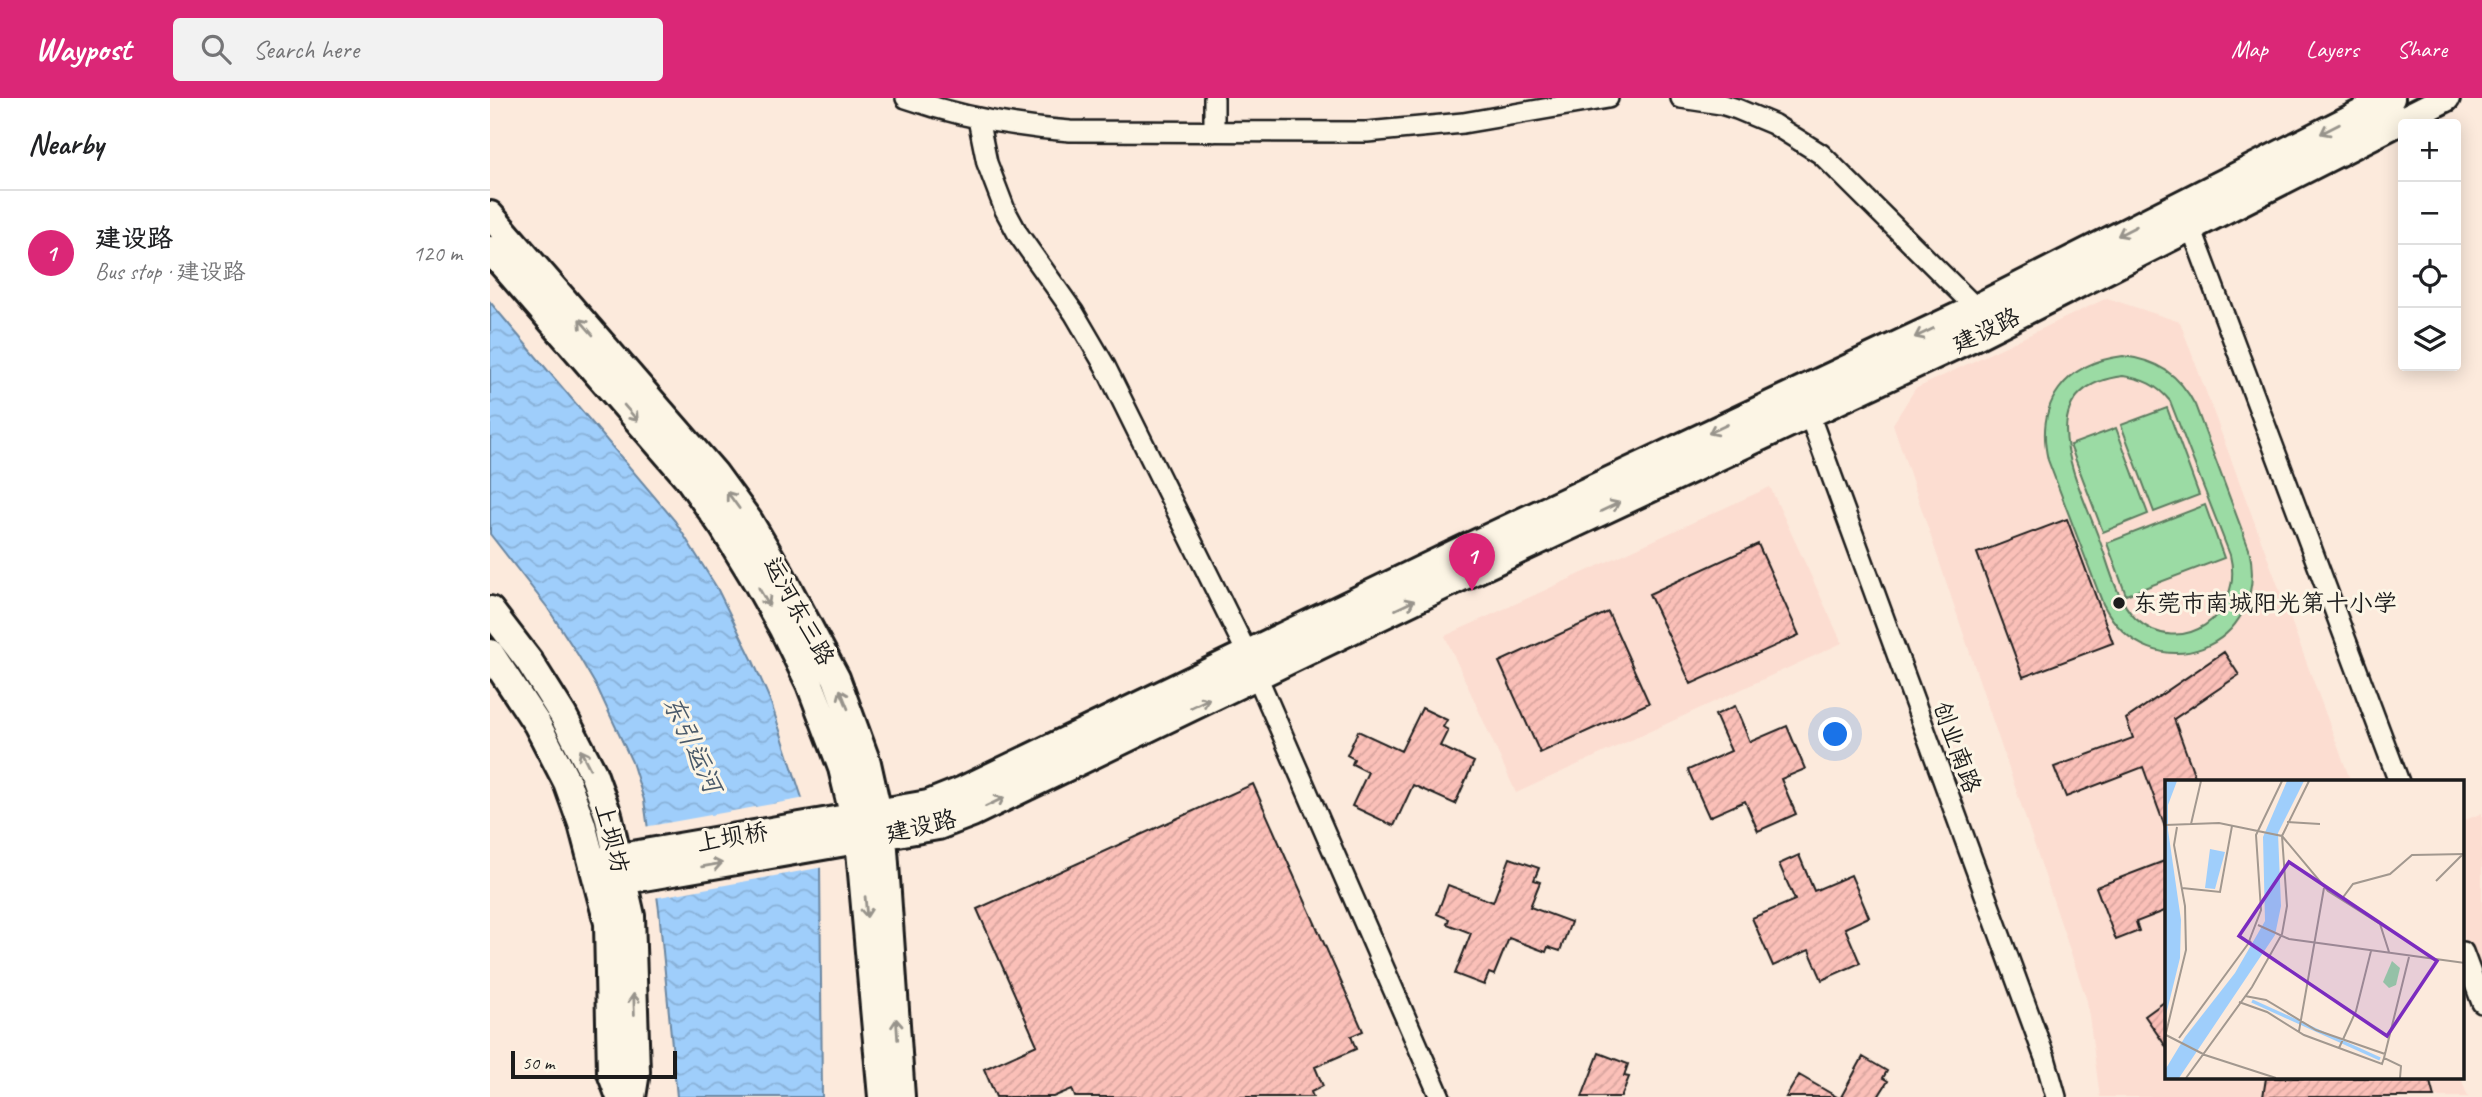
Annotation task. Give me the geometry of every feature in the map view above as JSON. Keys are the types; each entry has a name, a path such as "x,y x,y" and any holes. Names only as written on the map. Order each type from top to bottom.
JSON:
{"street":[{"path":"906,98 961,106 978,119 1036,129 1214,132 1367,132 1463,123 1608,98"},
{"path":"1214,98 1214,132"},
{"path":"1681,98 1737,109 1773,124 1821,154 1976,308"},
{"name":"建设路","path":"825,833 869,825 939,826 972,813 1252,665 1976,308 2391,98"},
{"name":"建设路","path":"1252,665 1978,335 2446,98"},
{"path":"978,119 988,163 1005,210 1018,234 1074,313 1105,366 1252,665 1440,1097"},
{"name":"运河东三路","path":"490,215 713,473 749,521 808,623 836,678 867,763 882,1097"},
{"path":"2191,227 2398,780"},
{"name":"运河东三路","path":"490,250 688,478 723,527 783,629 810,684 842,768 869,825 901,1097"},
{"name":"创业南路","path":"1809,414 2045,1058 2056,1097"},
{"name":"上坝坊","path":"490,610 529,661 575,738 593,773 608,815 631,916 636,1072 632,1097"},
{"name":"上坝坊","path":"490,653 537,724 567,782 582,824 619,869"},
{"name":"上坝桥","path":"619,869 825,833"},
{"name":"上坝坊","path":"619,869 608,923 611,1073 620,1097"},
{"path":"2464,955 2482,1003"}],"shaded area":[{"name":"东莞市南城阳光第十小学","path":"2107,298 2180,322 2350,780 2165,780 2165,1080 2462,1080 2468,1097 2100,1097 2087,1001 1893,424 1915,389"},
{"path":"1770,487 1842,643 1516,793 1445,636"},
{"path":"2482,813 2482,987 2464,938 2464,821"}],"green space":[{"path":"2123,356 2157,365 2174,377 2189,394 2249,549 2251,584 2242,613 2225,634 2202,648 2176,653 2149,648 2124,632 2103,604 2048,460 2046,421 2059,389 2085,367","holes":["2123,376 2155,387 2170,401 2230,555 2232,577 2228,596 2218,613 2205,625 2189,633 2171,634 2153,630 2128,610 2113,579 2072,465 2067,440 2067,418 2075,398 2093,384"]},
{"path":"2167,408 2199,495 2154,512 2121,425"},
{"path":"2116,428 2148,514 2103,532 2070,445"},
{"path":"2205,505 2224,558 2126,595 2107,543"}],"water":[{"name":"东引运河","path":"490,302 675,521 717,588 770,700 820,863 822,1097 677,1097 659,910 644,800 632,762 598,689 578,655 547,607 490,534"}],"pier":[{"path":"806,798 824,867 654,898 644,827"}],"building":[{"path":"2067,519 2113,643 2023,677 1977,553"},
{"path":"1758,544 1799,635 1691,684 1649,594"},
{"path":"1608,612 1649,703 1540,753 1499,662"},
{"path":"2224,652 2239,675 2174,719 2196,780 2165,780 2165,827 2143,767 2066,797 2054,767 2133,738 2126,719"},
{"path":"1735,706 1750,742 1787,726 1805,769 1781,779 1796,814 1758,831 1745,801 1709,817 1688,770 1731,751 1715,715"},
{"path":"1422,708 1447,720 1443,727 1448,730 1440,746 1474,762 1455,804 1413,785 1394,826 1352,806 1368,772 1352,764 1354,759 1347,755 1358,731 1401,751"},
{"path":"1253,784 1363,1031 1351,1036 1356,1049 1315,1067 1323,1086 1311,1092 1313,1097 1075,1097 1072,1089 1053,1097 996,1097 984,1069 1037,1045 977,909"},
{"path":"1799,855 1814,891 1851,875 1869,917 1845,928 1860,963 1822,980 1809,950 1773,966 1752,918 1795,900 1779,864"},
{"path":"1510,858 1539,868 1534,880 1540,882 1530,907 1571,922 1560,951 1548,947 1546,952 1509,938 1494,975 1489,973 1484,985 1455,974 1471,933 1447,924 1449,919 1437,914 1448,885 1493,902"},
{"path":"2165,861 2165,911 2136,922 2139,931 2116,940 2096,887"},
{"path":"2165,1001 2165,1045 2145,1016"},
{"path":"1599,1053 1628,1064 1624,1076 1629,1077 1621,1097 1582,1097"},
{"path":"1863,1057 1887,1071 1883,1078 1888,1081 1878,1097 1841,1097"},
{"path":"1799,1075 1837,1097 1786,1097"},
{"path":"2266,1080 2430,1080 2434,1097 2263,1097"}],"place":[{"name":"建设路","path":"1472,591"},
{"name":"东莞市南城阳光第十小学","path":"2119,603"}]}
